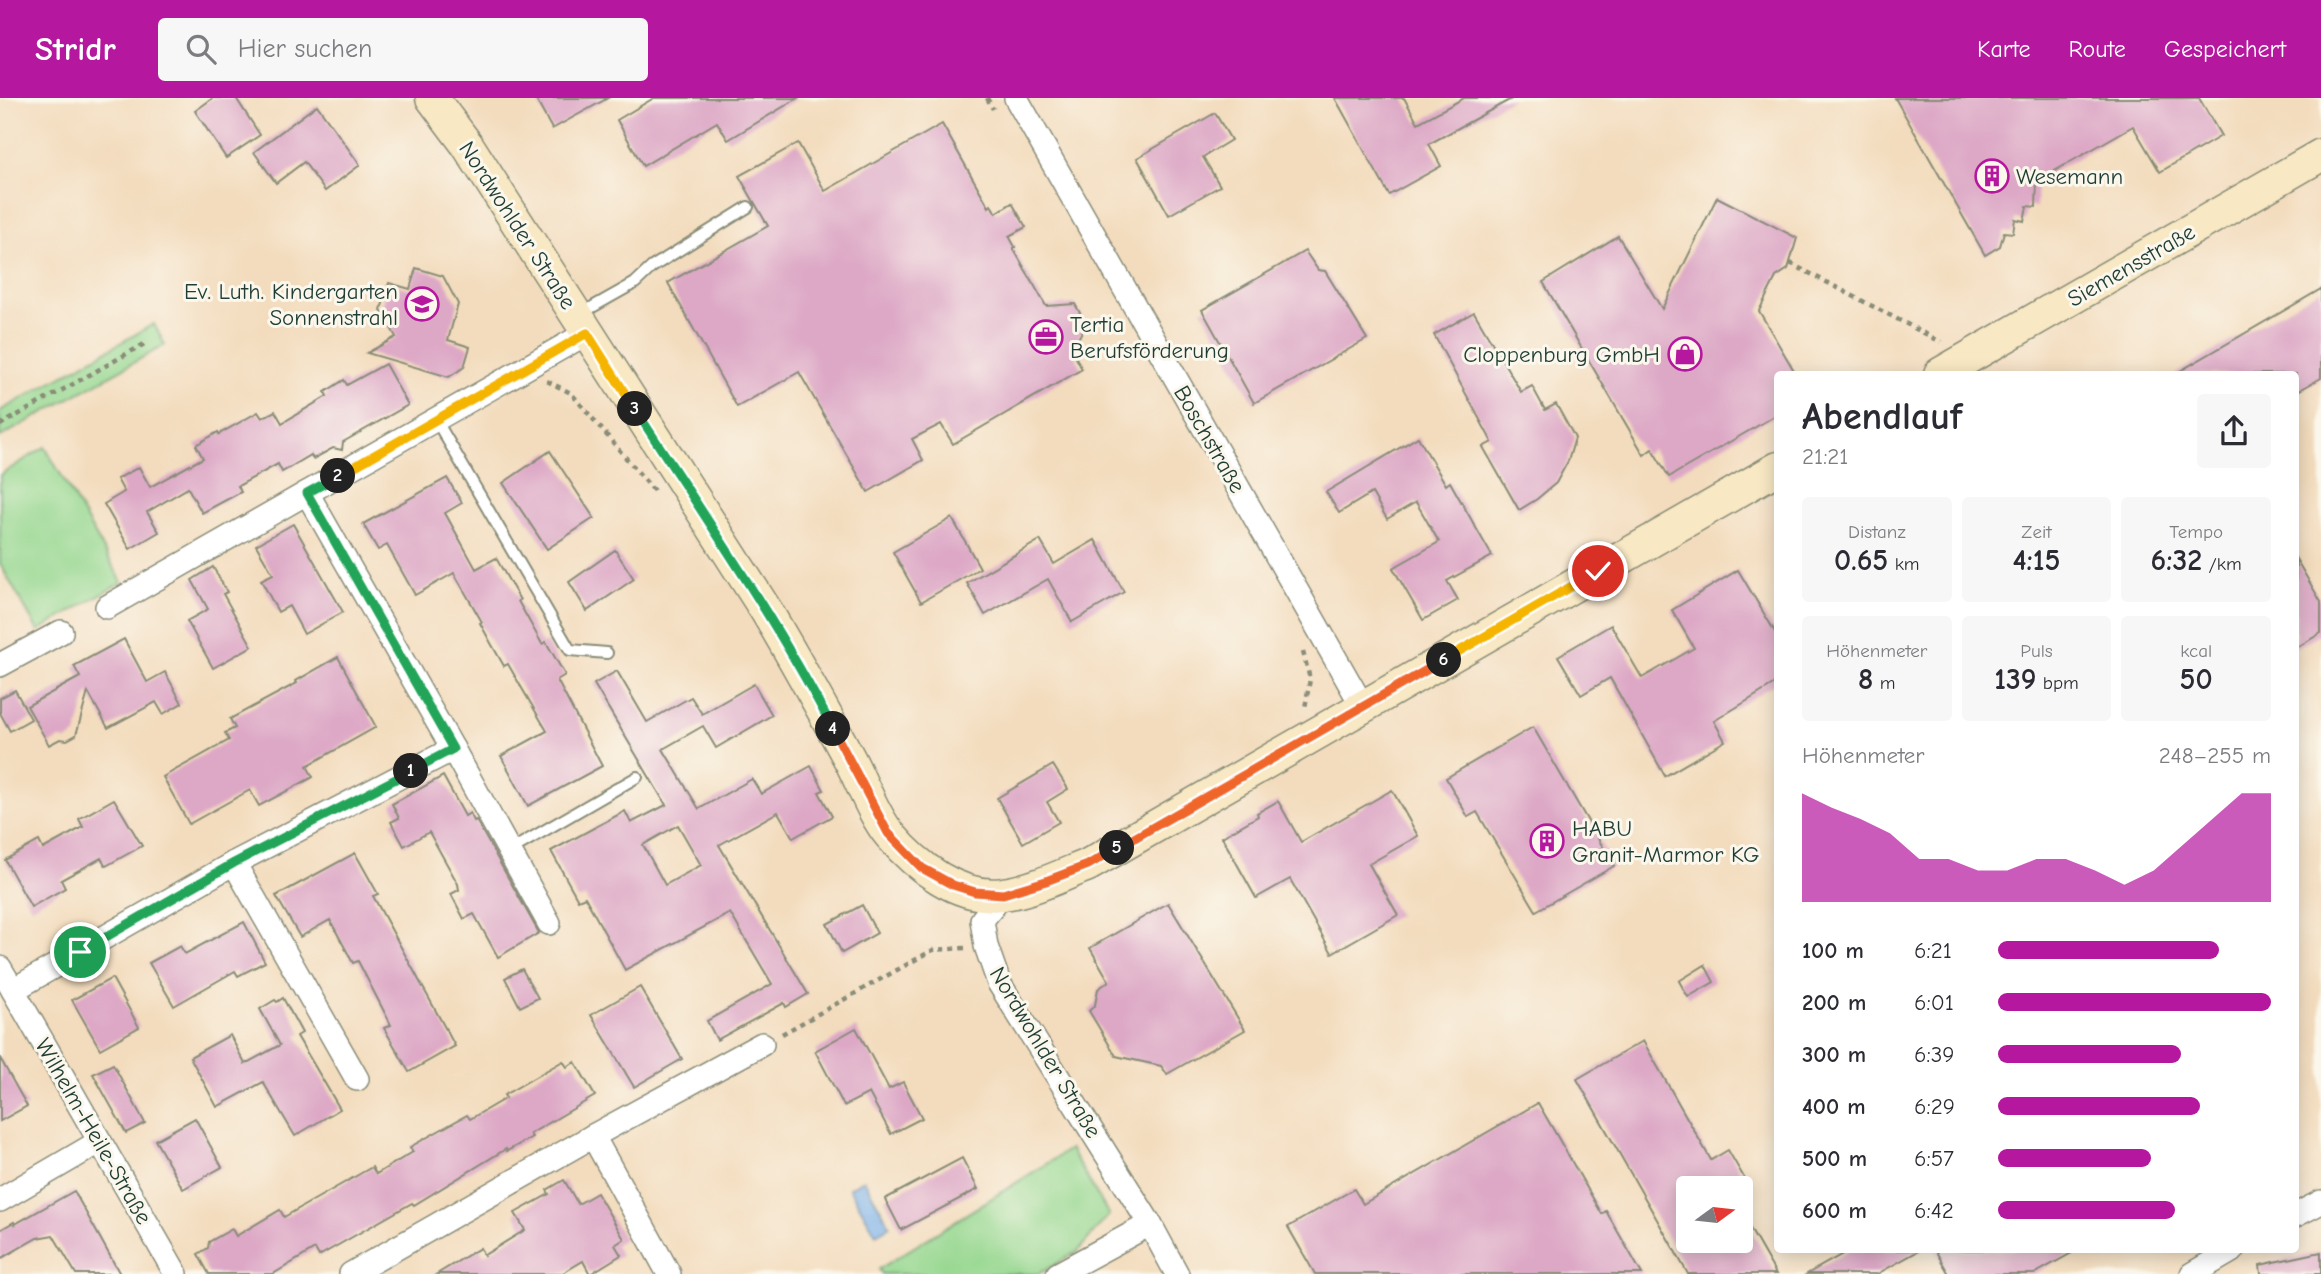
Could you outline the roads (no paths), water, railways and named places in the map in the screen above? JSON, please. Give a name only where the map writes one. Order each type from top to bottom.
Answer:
[{"type":"main road","name":"Nordwohlder Straße","points":[[432,98],[468,146],[798,664],[888,833],[922,868],[953,885],[975,892],[1003,894]]},
{"type":"main road","name":"Siemensstraße","points":[[1948,370],[2321,155]]},
{"type":"main road","points":[[1003,894],[1088,865],[1774,470]]},
{"type":"street","name":"Boschstraße","points":[[1016,98],[1363,706]]},
{"type":"street","points":[[107,607],[436,419],[581,325]]},
{"type":"street","points":[[307,493],[549,923]]},
{"type":"street","points":[[0,665],[61,632]]},
{"type":"street","points":[[13,990],[234,863],[453,749]]},
{"type":"street","points":[[234,863],[357,1079]]},
{"type":"street","name":"Nordwohlder Straße","points":[[1003,894],[982,920],[986,946],[999,983],[1150,1224],[1177,1274]]},
{"type":"street","name":"Wilhelm-Heile-Straße","points":[[0,968],[176,1274]]},
{"type":"street","points":[[351,1274],[593,1136],[762,1044]]},
{"type":"street","points":[[593,1136],[668,1274]]},
{"type":"street","points":[[0,1200],[99,1142]]},
{"type":"street","points":[[2299,1213],[2321,1202]]},
{"type":"street","points":[[1058,1274],[1150,1224]]},
{"type":"street","points":[[2192,1274],[2228,1253]]},
{"type":"lane","points":[[581,325],[652,267],[748,206]]},
{"type":"lane","points":[[436,419],[569,650],[607,653]]},
{"type":"lane","points":[[509,851],[637,777]]},
{"type":"water","points":[[864,1180],[890,1226],[876,1234],[849,1188]]},
{"type":"place","name":"Wesemann","points":[[1992,176]]},
{"type":"place","name":"Ev. Luth. Kindergarten Sonnenstrahl","points":[[422,304]]},
{"type":"place","name":"Tertia Berufsförderung","points":[[1046,337]]},
{"type":"place","name":"Cloppenburg GmbH","points":[[1685,354]]},
{"type":"place","name":"HABU Granit-Marmor KG","points":[[1547,841]]}]
